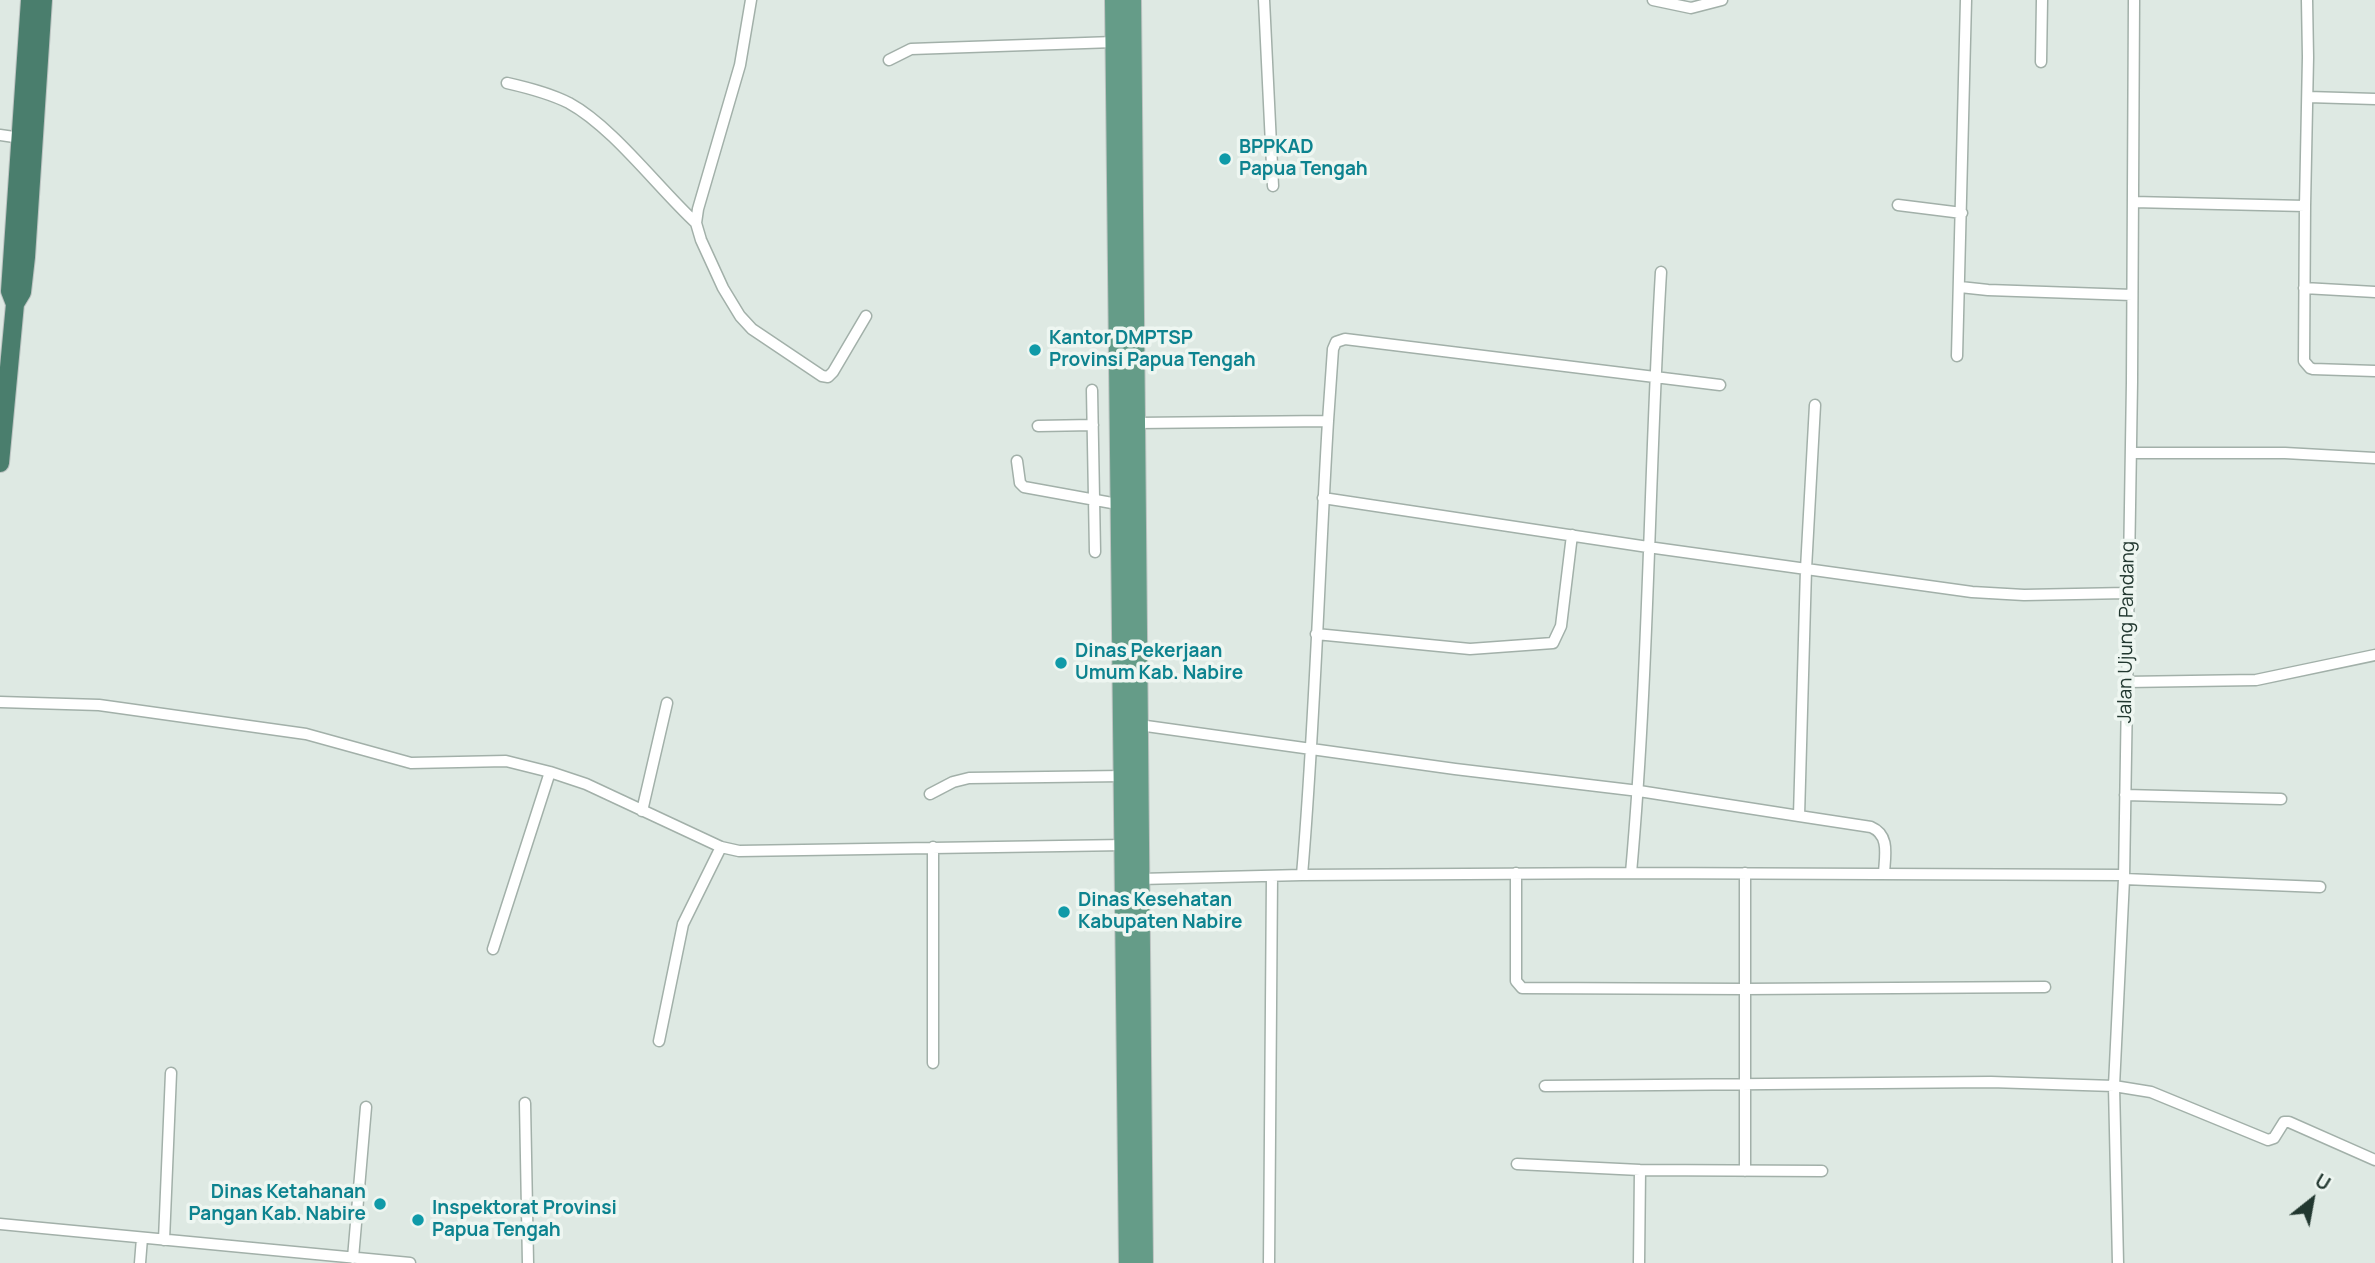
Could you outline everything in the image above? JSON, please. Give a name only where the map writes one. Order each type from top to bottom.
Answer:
[{"type":"highway","points":[[0,463],[15,304],[22,292],[26,257],[31,93],[30,0]]},
{"type":"highway","points":[[15,304],[10,291],[21,138],[31,93],[43,0]]},
{"type":"main road","points":[[1114,0],[1114,42],[1124,101],[1136,423],[1128,505],[1139,725],[1144,1263]]},
{"type":"main road","points":[[1128,1263],[1124,776],[1128,505],[1124,101],[1132,0]]},
{"type":"street","points":[[751,0],[740,65],[698,209],[696,223],[701,240],[723,288],[740,316],[752,329],[822,376],[828,377],[833,372],[866,316]]},
{"type":"street","points":[[1264,0],[1273,186]]},
{"type":"street","points":[[1653,0],[1691,8],[1722,0]]},
{"type":"street","points":[[1956,356],[1966,0]]},
{"type":"street","points":[[2041,62],[2042,0]]},
{"type":"street","name":"Jalan Ujung Pandang","points":[[2118,1263],[2114,1086],[2125,795],[2131,453],[2134,0]]},
{"type":"street","points":[[2307,0],[2308,97],[2303,342],[2306,365],[2314,369],[2375,372]]},
{"type":"street","points":[[889,60],[911,49],[1114,42]]},
{"type":"street","points":[[507,83],[552,95],[571,104],[593,120],[696,223]]},
{"type":"street","points":[[2308,97],[2375,99]]},
{"type":"street","points":[[0,135],[21,138]]},
{"type":"street","points":[[2133,202],[2305,206]]},
{"type":"street","points":[[1898,205],[1962,213]]},
{"type":"street","points":[[1632,873],[1639,791],[1654,376],[1661,272]]},
{"type":"street","points":[[1960,287],[2132,295]]},
{"type":"street","points":[[2304,288],[2375,292]]},
{"type":"street","points":[[1302,875],[1313,748],[1328,421],[1333,348],[1338,340],[1720,385]]},
{"type":"street","points":[[1092,390],[1095,552]]},
{"type":"street","points":[[1799,816],[1806,569],[1815,405]]},
{"type":"street","points":[[1136,423],[1328,421]]},
{"type":"street","points":[[1038,426],[1093,425]]},
{"type":"street","points":[[2131,453],[2284,453],[2375,458]]},
{"type":"street","points":[[1017,461],[1020,482],[1024,487],[1128,505]]},
{"type":"street","points":[[1323,498],[1985,594],[2127,593]]},
{"type":"street","points":[[1317,634],[1470,649],[1553,643],[1561,626],[1572,535]]},
{"type":"street","points":[[2126,681],[2256,680],[2375,655]]},
{"type":"street","points":[[0,702],[99,705],[313,735],[411,763],[499,760],[586,784],[721,847],[739,851],[1125,845]]},
{"type":"street","points":[[642,811],[667,702]]},
{"type":"street","points":[[1139,725],[1639,791],[1871,827],[1878,830],[1885,839],[1884,873]]},
{"type":"street","points":[[493,949],[550,772]]},
{"type":"street","points":[[930,794],[953,782],[970,778],[1124,776]]},
{"type":"street","points":[[2125,795],[2281,799]]},
{"type":"street","points":[[659,1041],[683,924],[721,847]]},
{"type":"street","points":[[933,847],[933,1063]]},
{"type":"street","points":[[1140,879],[1516,873],[1884,873],[2123,877],[2320,887]]},
{"type":"street","points":[[1516,873],[1516,981],[1519,986],[1745,989],[2045,986]]},
{"type":"street","points":[[1745,873],[1745,1171]]},
{"type":"street","points":[[1269,1263],[1272,876]]},
{"type":"street","points":[[164,1240],[171,1073]]},
{"type":"street","points":[[1545,1086],[1978,1082],[2114,1086],[2151,1092],[2267,1140],[2274,1138],[2284,1122],[2289,1122],[2375,1160]]},
{"type":"street","points":[[525,1103],[528,1263]]},
{"type":"street","points":[[349,1260],[366,1107]]},
{"type":"street","points":[[1517,1164],[1640,1170],[1822,1171]]},
{"type":"street","points":[[1639,1263],[1640,1170]]},
{"type":"street","points":[[0,1224],[349,1260],[410,1263]]},
{"type":"street","points":[[140,1263],[142,1238]]},
{"type":"place","name":"BPPKAD Papua Tengah","points":[[1225,159]]},
{"type":"place","name":"Kantor DMPTSP Provinsi Papua Tengah","points":[[1035,350]]},
{"type":"place","name":"Dinas Pekerjaan Umum Kab. Nabire","points":[[1061,663]]},
{"type":"place","name":"Dinas Kesehatan Kabupaten Nabire","points":[[1064,912]]},
{"type":"place","name":"Dinas Ketahanan Pangan Kab. Nabire","points":[[380,1204]]},
{"type":"place","name":"Inspektorat Provinsi Papua Tengah","points":[[418,1220]]}]
